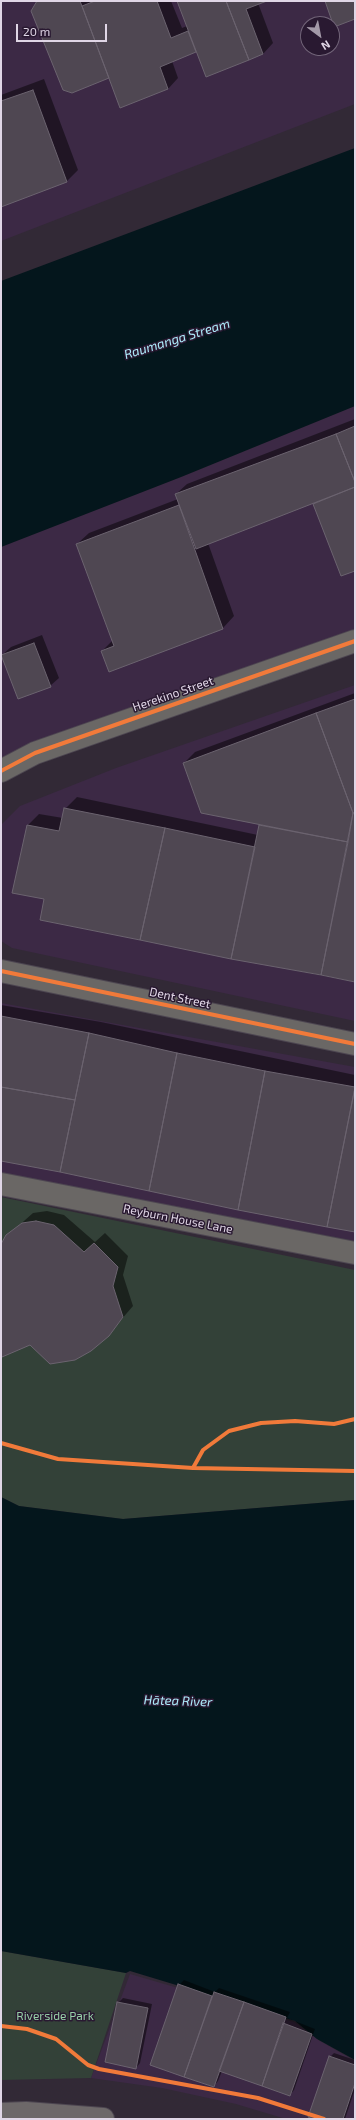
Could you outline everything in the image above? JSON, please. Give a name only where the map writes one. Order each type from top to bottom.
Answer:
[{"type":"main road","points":[[1,2114],[26,2113],[103,2119]]},
{"type":"street","name":"Herekino Street","points":[[1,771],[35,753],[355,641]]},
{"type":"street","name":"Dent Street","points":[[1,971],[355,1044]]},
{"type":"street","name":"Reyburn House Lane","points":[[1,1184],[355,1253]]},
{"type":"shaded area","points":[[1,1],[355,1],[355,104],[1,241]]},
{"type":"shaded area","points":[[355,406],[355,637],[1,763],[1,547],[181,477]]},
{"type":"shaded area","points":[[355,685],[355,1021],[12,948],[1,941],[1,825],[20,806],[116,768]]},
{"type":"shaded area","points":[[1,1003],[355,1067],[355,1241],[1,1173]]},
{"type":"shaded area","points":[[130,1974],[294,2022],[320,2041],[355,2061],[355,2119],[286,2119],[236,2104],[162,2088],[91,2078]]},
{"type":"green space","points":[[1,1197],[355,1270],[355,1500],[123,1519],[19,1506],[1,1497]]},
{"type":"green space","name":"Riverside Park","points":[[1,1951],[126,1973],[91,2078],[1,2080]]},
{"type":"water","name":"Raumanga Stream","points":[[355,148],[355,406],[181,477],[1,547],[1,281]]},
{"type":"water","name":"Hātea River","points":[[1,1497],[19,1506],[123,1519],[355,1500],[355,2060],[317,2039],[295,2021],[130,1971],[126,1973],[1,1951]]},
{"type":"building","points":[[37,1],[80,1],[109,78],[72,93],[63,90],[31,11]]},
{"type":"building","points":[[95,1],[157,1],[171,38],[188,31],[196,52],[160,67],[168,89],[120,108],[82,6]]},
{"type":"building","points":[[177,1],[226,1],[249,60],[206,77]]},
{"type":"building","points":[[226,1],[267,1],[246,9],[263,54],[249,60]]},
{"type":"building","points":[[325,1],[355,1],[355,19],[340,25],[340,16],[330,16]]},
{"type":"building","points":[[33,90],[67,182],[1,207],[1,101]]},
{"type":"building","points":[[355,426],[355,482],[336,434]]},
{"type":"building","points":[[336,434],[355,482],[355,487],[196,549],[175,494]]},
{"type":"building","points":[[355,487],[355,571],[341,576],[313,504]]},
{"type":"building","points":[[179,505],[223,629],[109,672],[101,651],[114,646],[76,544]]},
{"type":"building","points":[[34,643],[51,687],[18,699],[1,655]]},
{"type":"building","points":[[355,699],[355,813],[353,813],[316,713]]},
{"type":"building","points":[[316,713],[353,813],[348,842],[201,813],[183,763]]},
{"type":"building","points":[[64,808],[165,828],[140,940],[40,920],[44,899],[12,893],[27,825],[59,831]]},
{"type":"building","points":[[353,813],[355,813],[355,982],[321,975]]},
{"type":"building","points":[[259,825],[348,842],[321,975],[231,959]]},
{"type":"building","points":[[165,828],[255,847],[231,959],[140,940]]},
{"type":"building","points":[[1,1016],[89,1033],[75,1100],[1,1087]]},
{"type":"building","points":[[89,1033],[177,1053],[149,1191],[60,1172]]},
{"type":"building","points":[[177,1053],[265,1071],[238,1210],[149,1191]]},
{"type":"building","points":[[265,1071],[355,1087],[327,1227],[238,1210]]},
{"type":"building","points":[[1,1087],[75,1100],[60,1172],[1,1161]]},
{"type":"building","points":[[355,1088],[355,1232],[327,1227]]},
{"type":"building","points":[[36,1221],[54,1225],[84,1252],[94,1243],[118,1267],[113,1286],[123,1317],[109,1336],[91,1351],[75,1360],[50,1364],[30,1345],[2,1357],[1,1354],[1,1244],[6,1235],[22,1223]]},
{"type":"building","points":[[178,1984],[212,1996],[184,2077],[150,2065]]},
{"type":"building","points":[[214,1992],[244,2002],[214,2087],[184,2077]]},
{"type":"building","points":[[117,2002],[148,2008],[136,2069],[105,2062]]},
{"type":"building","points":[[244,2002],[286,2017],[262,2086],[219,2071]]},
{"type":"building","points":[[283,2023],[312,2034],[290,2096],[262,2086]]},
{"type":"building","points":[[329,2056],[355,2065],[355,2083],[343,2119],[313,2119],[308,2117]]},
{"type":"cycle path","points":[[1,771],[35,753],[355,641]]},
{"type":"cycle path","points":[[1,971],[355,1044]]},
{"type":"cycle path","points":[[1,1443],[58,1459],[193,1468],[203,1450],[229,1431],[261,1423],[295,1421],[334,1424],[355,1419]]},
{"type":"cycle path","points":[[193,1468],[355,1471]]},
{"type":"cycle path","points":[[1,2026],[27,2029],[56,2039],[88,2065],[99,2069],[258,2098],[324,2119]]}]
